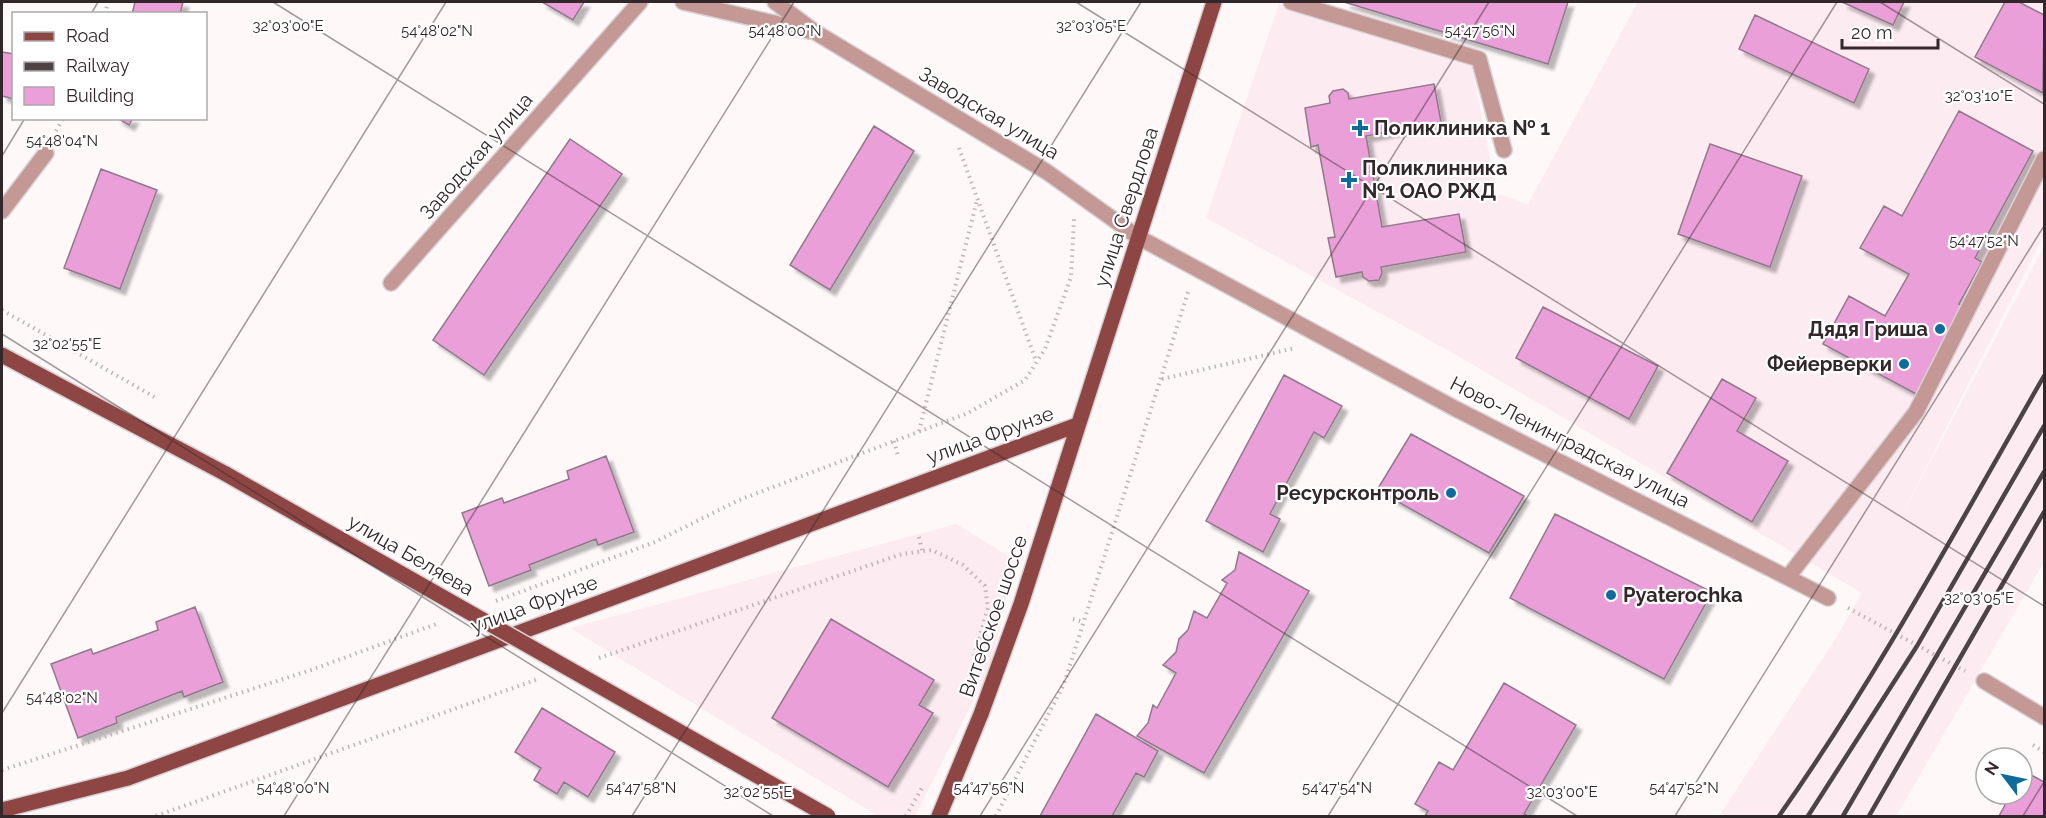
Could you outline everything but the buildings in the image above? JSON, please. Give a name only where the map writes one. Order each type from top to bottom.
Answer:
[{"type":"main road","name":"улица Свердлова","points":[[1077,425],[1214,2]]},
{"type":"main road","name":"улица Беляева","points":[[2,355],[226,474],[828,816]]},
{"type":"main road","name":"улица Фрунзе","points":[[9,811],[128,778],[1077,425]]},
{"type":"main road","name":"Витебское шоссе","points":[[939,816],[981,714],[1021,604],[1077,425]]},
{"type":"street","name":"Заводская улица","points":[[391,283],[640,2]]},
{"type":"street","name":"Заводская улица","points":[[684,2],[815,32]]},
{"type":"street","name":"Заводская улица","points":[[775,2],[815,32],[1075,192],[1138,237]]},
{"type":"street","points":[[1291,2],[1479,59],[1504,150]]},
{"type":"street","points":[[2,211],[46,153]]},
{"type":"street","points":[[1788,577],[1916,412],[2044,159]]},
{"type":"street","name":"Ново-Ленинградская улица","points":[[1138,237],[1467,414],[1828,598]]},
{"type":"street","points":[[1984,681],[2044,717]]},
{"type":"path","points":[[946,111],[1037,362]]},
{"type":"path","points":[[489,604],[655,542],[739,500],[968,413],[1025,380],[1045,349],[1071,277],[1075,192]]},
{"type":"path","points":[[918,432],[977,198]]},
{"type":"path","points":[[996,816],[1064,684],[1196,268]]},
{"type":"path","points":[[2,310],[158,399]]},
{"type":"path","points":[[1161,379],[1330,340]]},
{"type":"path","points":[[894,441],[898,456]]},
{"type":"path","points":[[919,537],[922,551]]},
{"type":"path","points":[[588,662],[902,554],[932,550],[963,565],[985,586],[988,608],[972,663]]},
{"type":"path","points":[[986,596],[998,599]]},
{"type":"path","points":[[1828,598],[1984,681]]},
{"type":"path","points":[[1073,619],[1084,622]]},
{"type":"path","points":[[2,770],[310,670],[444,621]]},
{"type":"path","points":[[156,816],[543,677]]},
{"type":"path","points":[[2033,745],[2044,752]]},
{"type":"path","points":[[906,816],[924,785]]},
{"type":"shaded area","points":[[1638,2],[2044,2],[2044,235],[1893,532],[2044,246],[2044,562],[1896,816],[1719,816],[1833,643],[1862,593],[1451,352],[1206,218],[1279,4],[1471,62],[1497,194],[1528,204]]},
{"type":"shaded area","points":[[956,524],[1015,560],[991,666],[915,816],[878,816],[570,628]]},
{"type":"railway","points":[[1779,816],[1884,655],[2044,376]]},
{"type":"railway","points":[[1808,816],[1917,646],[2044,426]]},
{"type":"railway","points":[[1843,816],[2044,472]]},
{"type":"railway","points":[[1869,816],[2044,512]]},
{"type":"place","name":"Поликлиника № 1","points":[[1360,128]]},
{"type":"place","name":"Поликлинника №1 ОАО РЖД","points":[[1349,180]]},
{"type":"place","name":"Дядя Гриша","points":[[1940,329]]},
{"type":"place","name":"Фейерверки","points":[[1904,364]]},
{"type":"place","name":"Ресурсконтроль","points":[[1451,493]]},
{"type":"place","name":"Pyaterochka","points":[[1611,595]]}]
